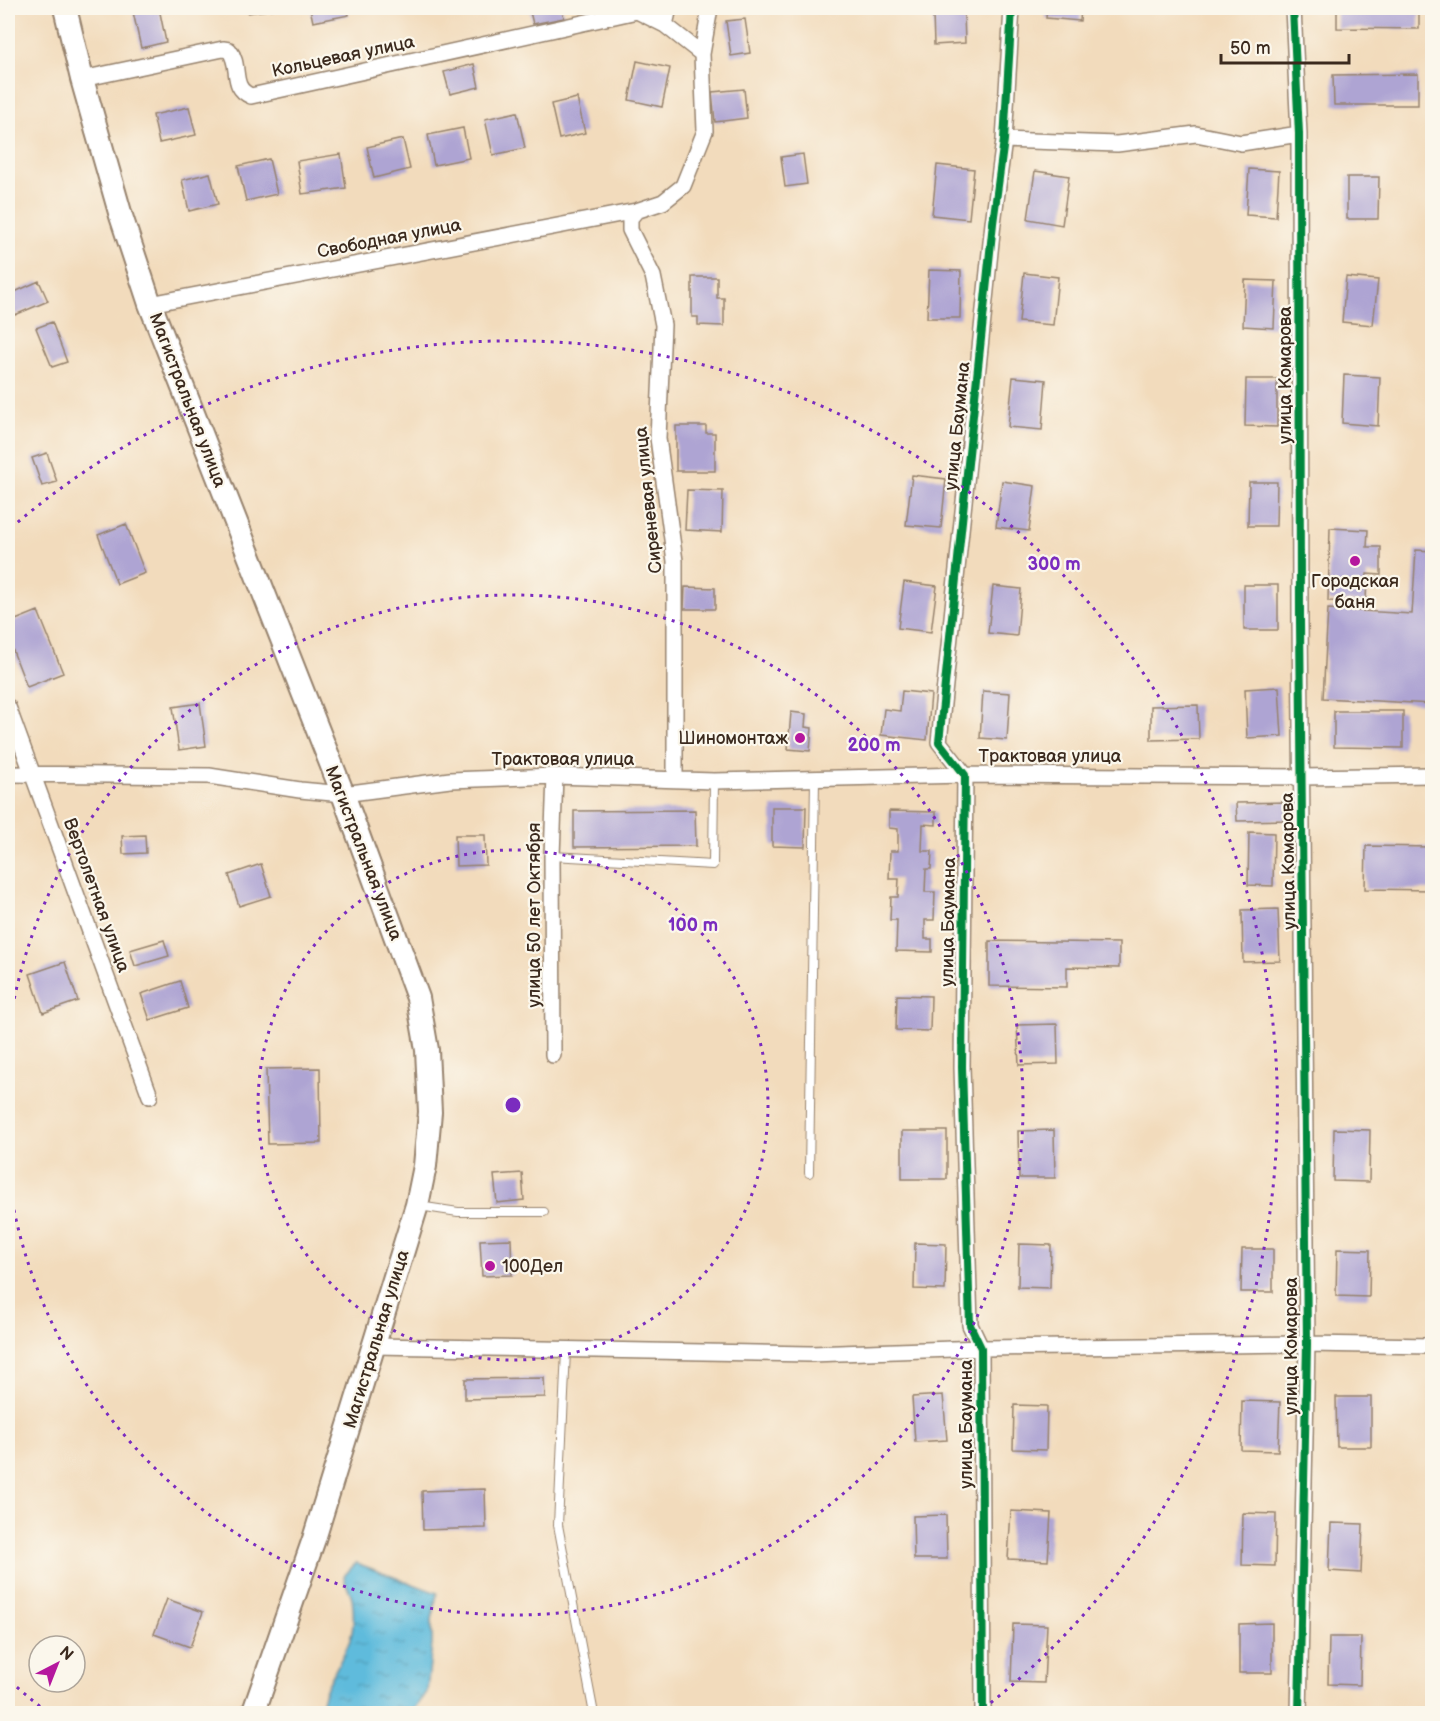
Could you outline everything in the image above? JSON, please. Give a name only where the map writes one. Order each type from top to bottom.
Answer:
[{"type":"main road","name":"Магистральная улица","points":[[65,8],[82,79],[121,216],[150,304],[344,794],[418,998],[427,1050],[430,1112],[425,1166],[417,1206],[314,1539],[253,1713]]},
{"type":"street","points":[[665,25],[669,8]]},
{"type":"street","points":[[636,211],[663,202],[683,186],[705,131],[702,54],[710,8]]},
{"type":"street","name":"улица Баумана","points":[[983,1713],[981,1348],[970,1324],[962,1078],[965,775],[939,742],[993,223],[1004,140],[1012,8]]},
{"type":"street","name":"улица Комарова","points":[[1293,8],[1299,134],[1307,1344],[1299,1713]]},
{"type":"street","name":"Кольцевая улица","points":[[82,79],[223,49],[229,50],[234,55],[239,87],[243,93],[251,96],[634,9]]},
{"type":"street","points":[[634,9],[665,25],[702,54]]},
{"type":"street","points":[[1004,140],[1117,144],[1196,134],[1241,143],[1299,134]]},
{"type":"street","name":"Свободная улица","points":[[150,304],[636,211]]},
{"type":"street","name":"Сиреневая улица","points":[[636,211],[630,218],[630,230],[653,276],[663,325],[658,438],[675,561],[675,778]]},
{"type":"street","name":"Вертолетная улица","points":[[8,707],[150,1096]]},
{"type":"street","name":"Трактовая улица","points":[[8,774],[209,776],[300,790],[344,794],[450,780],[555,776],[714,781],[965,775],[1302,777],[1432,775]]},
{"type":"street","name":"улица 50 лет Октября","points":[[553,1055],[552,856],[555,776]]},
{"type":"street","points":[[374,1346],[811,1354],[981,1348],[1307,1344],[1432,1346]]},
{"type":"lane","points":[[809,1173],[815,778]]},
{"type":"lane","points":[[552,856],[713,865],[714,781]]},
{"type":"lane","points":[[417,1206],[458,1212],[544,1212]]},
{"type":"lane","points":[[566,1351],[558,1525],[594,1713]]},
{"type":"water","points":[[356,1563],[437,1593],[432,1620],[427,1691],[411,1713],[326,1713],[323,1708],[322,1700],[325,1692],[351,1635],[353,1603],[344,1576]]},
{"type":"building","points":[[159,8],[166,42],[141,48],[133,12]]},
{"type":"building","points":[[247,8],[274,8],[274,9],[248,13]]},
{"type":"building","points":[[310,8],[348,8],[349,15],[313,22]]},
{"type":"building","points":[[529,8],[562,8],[564,18],[533,24]]},
{"type":"building","points":[[1047,8],[1081,8],[1080,21],[1046,18]]},
{"type":"building","points":[[1337,8],[1419,8],[1419,29],[1337,28]]},
{"type":"building","points":[[964,13],[965,43],[934,45],[933,14]]},
{"type":"building","points":[[745,19],[750,53],[731,56],[726,21]]},
{"type":"building","points":[[637,61],[670,68],[662,107],[629,100]]},
{"type":"building","points":[[474,64],[479,87],[450,94],[444,72]]},
{"type":"building","points":[[1418,74],[1418,105],[1334,105],[1333,75]]},
{"type":"building","points":[[744,89],[747,118],[715,122],[712,92]]},
{"type":"building","points":[[577,98],[585,133],[559,139],[551,104]]},
{"type":"building","points":[[189,107],[196,135],[159,143],[153,115]]},
{"type":"building","points":[[517,112],[525,148],[493,155],[485,119]]},
{"type":"building","points":[[463,128],[469,158],[434,165],[428,135]]},
{"type":"building","points":[[403,139],[410,169],[374,178],[367,147]]},
{"type":"building","points":[[341,154],[346,188],[302,194],[297,161]]},
{"type":"building","points":[[803,154],[807,184],[785,187],[781,157]]},
{"type":"building","points":[[269,159],[277,194],[246,201],[238,166]]},
{"type":"building","points":[[937,165],[974,169],[969,219],[932,215]]},
{"type":"building","points":[[1249,169],[1279,171],[1276,217],[1246,215]]},
{"type":"building","points":[[1035,171],[1069,176],[1062,225],[1028,219]]},
{"type":"building","points":[[210,173],[218,204],[189,211],[182,180]]},
{"type":"building","points":[[1347,177],[1379,177],[1378,219],[1347,219]]},
{"type":"building","points":[[929,270],[961,271],[960,318],[927,318]]},
{"type":"building","points":[[1024,273],[1058,277],[1053,325],[1019,322]]},
{"type":"building","points":[[692,277],[717,277],[717,298],[724,298],[724,326],[698,325],[698,317],[692,317]]},
{"type":"building","points":[[1346,277],[1378,280],[1373,325],[1342,322]]},
{"type":"building","points":[[1245,280],[1276,281],[1274,328],[1243,326]]},
{"type":"building","points":[[39,281],[48,301],[15,315],[8,295]]},
{"type":"building","points":[[52,322],[67,362],[52,367],[36,328]]},
{"type":"building","points":[[1344,375],[1380,377],[1378,426],[1342,423]]},
{"type":"building","points":[[1013,377],[1046,380],[1042,430],[1008,427]]},
{"type":"building","points":[[1246,379],[1277,379],[1277,427],[1245,426]]},
{"type":"building","points":[[676,426],[706,426],[706,433],[715,433],[715,471],[676,471]]},
{"type":"building","points":[[47,453],[57,482],[42,486],[32,458]]},
{"type":"building","points":[[912,475],[946,479],[941,528],[906,525]]},
{"type":"building","points":[[1002,481],[1035,486],[1029,531],[996,527]]},
{"type":"building","points":[[1249,482],[1277,482],[1276,526],[1248,526]]},
{"type":"building","points":[[687,490],[723,491],[722,532],[685,530]]},
{"type":"building","points":[[126,524],[145,573],[117,584],[98,535]]},
{"type":"building","name":"Городская баня","points":[[1330,528],[1368,530],[1367,547],[1381,547],[1381,575],[1367,574],[1366,602],[1328,601]]},
{"type":"building","points":[[1416,550],[1432,551],[1432,704],[1323,698],[1328,609],[1412,614]]},
{"type":"building","points":[[904,582],[937,586],[931,632],[898,628]]},
{"type":"building","points":[[1244,585],[1278,585],[1278,630],[1244,630]]},
{"type":"building","points":[[993,586],[1021,589],[1017,636],[988,633]]},
{"type":"building","points":[[685,587],[715,588],[715,609],[684,609]]},
{"type":"building","points":[[38,611],[63,673],[27,687],[8,638],[8,623]]},
{"type":"building","points":[[1279,687],[1282,736],[1247,738],[1245,689]]},
{"type":"building","points":[[902,691],[931,694],[927,740],[881,735],[884,709],[900,711]]},
{"type":"building","points":[[983,691],[1010,693],[1007,740],[980,738]]},
{"type":"building","points":[[200,703],[206,746],[179,750],[173,707]]},
{"type":"building","points":[[1198,705],[1199,739],[1151,740],[1151,706]]},
{"type":"building","points":[[1334,711],[1403,711],[1403,748],[1334,747]]},
{"type":"building","name":"Шиномонтаж","points":[[791,712],[806,714],[805,727],[812,728],[810,751],[788,749]]},
{"type":"building","points":[[1290,802],[1290,820],[1237,821],[1236,803]]},
{"type":"building","points":[[772,807],[806,807],[805,847],[772,846]]},
{"type":"building","points":[[695,810],[696,846],[574,847],[574,811]]},
{"type":"building","points":[[889,811],[936,812],[936,825],[923,824],[922,851],[932,851],[931,869],[926,869],[925,892],[935,892],[934,920],[925,920],[925,939],[932,939],[932,952],[896,951],[897,920],[890,920],[891,897],[898,897],[899,879],[889,879],[890,851],[898,851],[898,829],[889,828]]},
{"type":"building","points":[[1249,832],[1274,833],[1273,886],[1248,885]]},
{"type":"building","points":[[145,835],[146,853],[123,854],[122,836]]},
{"type":"building","points":[[455,835],[485,835],[486,865],[456,866]]},
{"type":"building","points":[[1366,846],[1432,847],[1432,890],[1365,889]]},
{"type":"building","points":[[261,864],[271,896],[239,906],[229,875]]},
{"type":"building","points":[[1278,909],[1280,961],[1243,962],[1242,910]]},
{"type":"building","points":[[164,940],[169,956],[135,966],[130,950]]},
{"type":"building","points":[[989,941],[1119,943],[1119,968],[1067,967],[1067,987],[989,986]]},
{"type":"building","points":[[65,962],[78,1001],[43,1013],[30,974]]},
{"type":"building","points":[[180,981],[188,1008],[150,1020],[141,994]]},
{"type":"building","points":[[897,995],[931,996],[930,1031],[896,1030]]},
{"type":"building","points":[[1057,1024],[1058,1064],[1019,1065],[1017,1025]]},
{"type":"building","points":[[320,1068],[321,1143],[268,1144],[266,1069]]},
{"type":"building","points":[[1334,1129],[1370,1130],[1369,1182],[1333,1181]]},
{"type":"building","points":[[1054,1130],[1055,1178],[1019,1178],[1018,1131]]},
{"type":"building","points":[[902,1131],[947,1131],[947,1179],[902,1179]]},
{"type":"building","points":[[522,1173],[524,1200],[497,1203],[494,1175]]},
{"type":"building","points":[[511,1239],[512,1275],[482,1276],[480,1240]]},
{"type":"building","points":[[915,1243],[946,1244],[945,1290],[914,1289]]},
{"type":"building","points":[[1019,1244],[1051,1245],[1050,1288],[1018,1287]]},
{"type":"building","points":[[1242,1249],[1273,1249],[1273,1292],[1241,1292]]},
{"type":"building","points":[[1337,1249],[1370,1250],[1369,1297],[1336,1296]]},
{"type":"building","points":[[544,1378],[545,1397],[465,1399],[465,1379]]},
{"type":"building","points":[[943,1395],[947,1440],[915,1442],[912,1397]]},
{"type":"building","points":[[1336,1397],[1371,1397],[1371,1447],[1337,1447]]},
{"type":"building","points":[[1242,1401],[1280,1402],[1278,1451],[1241,1450]]},
{"type":"building","points":[[1014,1405],[1047,1406],[1046,1450],[1013,1449]]},
{"type":"building","points":[[485,1489],[486,1528],[423,1530],[422,1491]]},
{"type":"building","points":[[1011,1511],[1051,1513],[1048,1561],[1008,1559]]},
{"type":"building","points":[[1243,1513],[1276,1514],[1275,1566],[1242,1565]]},
{"type":"building","points":[[946,1515],[947,1559],[914,1559],[913,1516]]},
{"type":"building","points":[[1331,1523],[1363,1524],[1361,1573],[1329,1571]]},
{"type":"building","points":[[167,1599],[203,1612],[190,1647],[154,1634]]},
{"type":"building","points":[[1272,1623],[1272,1673],[1239,1673],[1239,1624]]},
{"type":"building","points":[[1013,1624],[1047,1625],[1044,1683],[1011,1682]]},
{"type":"building","points":[[1329,1637],[1361,1637],[1360,1685],[1328,1684]]},
{"type":"cycle path","points":[[983,1714],[981,1348],[970,1325],[962,1067],[965,775],[939,742],[993,223],[1004,140],[1012,8]]},
{"type":"cycle path","points":[[1293,8],[1299,134],[1300,621],[1307,1344],[1299,1714]]},
{"type":"place","name":"Городская баня","points":[[1355,561]]},
{"type":"place","name":"Шиномонтаж","points":[[800,738]]},
{"type":"place","name":"100Дел","points":[[490,1266]]}]
